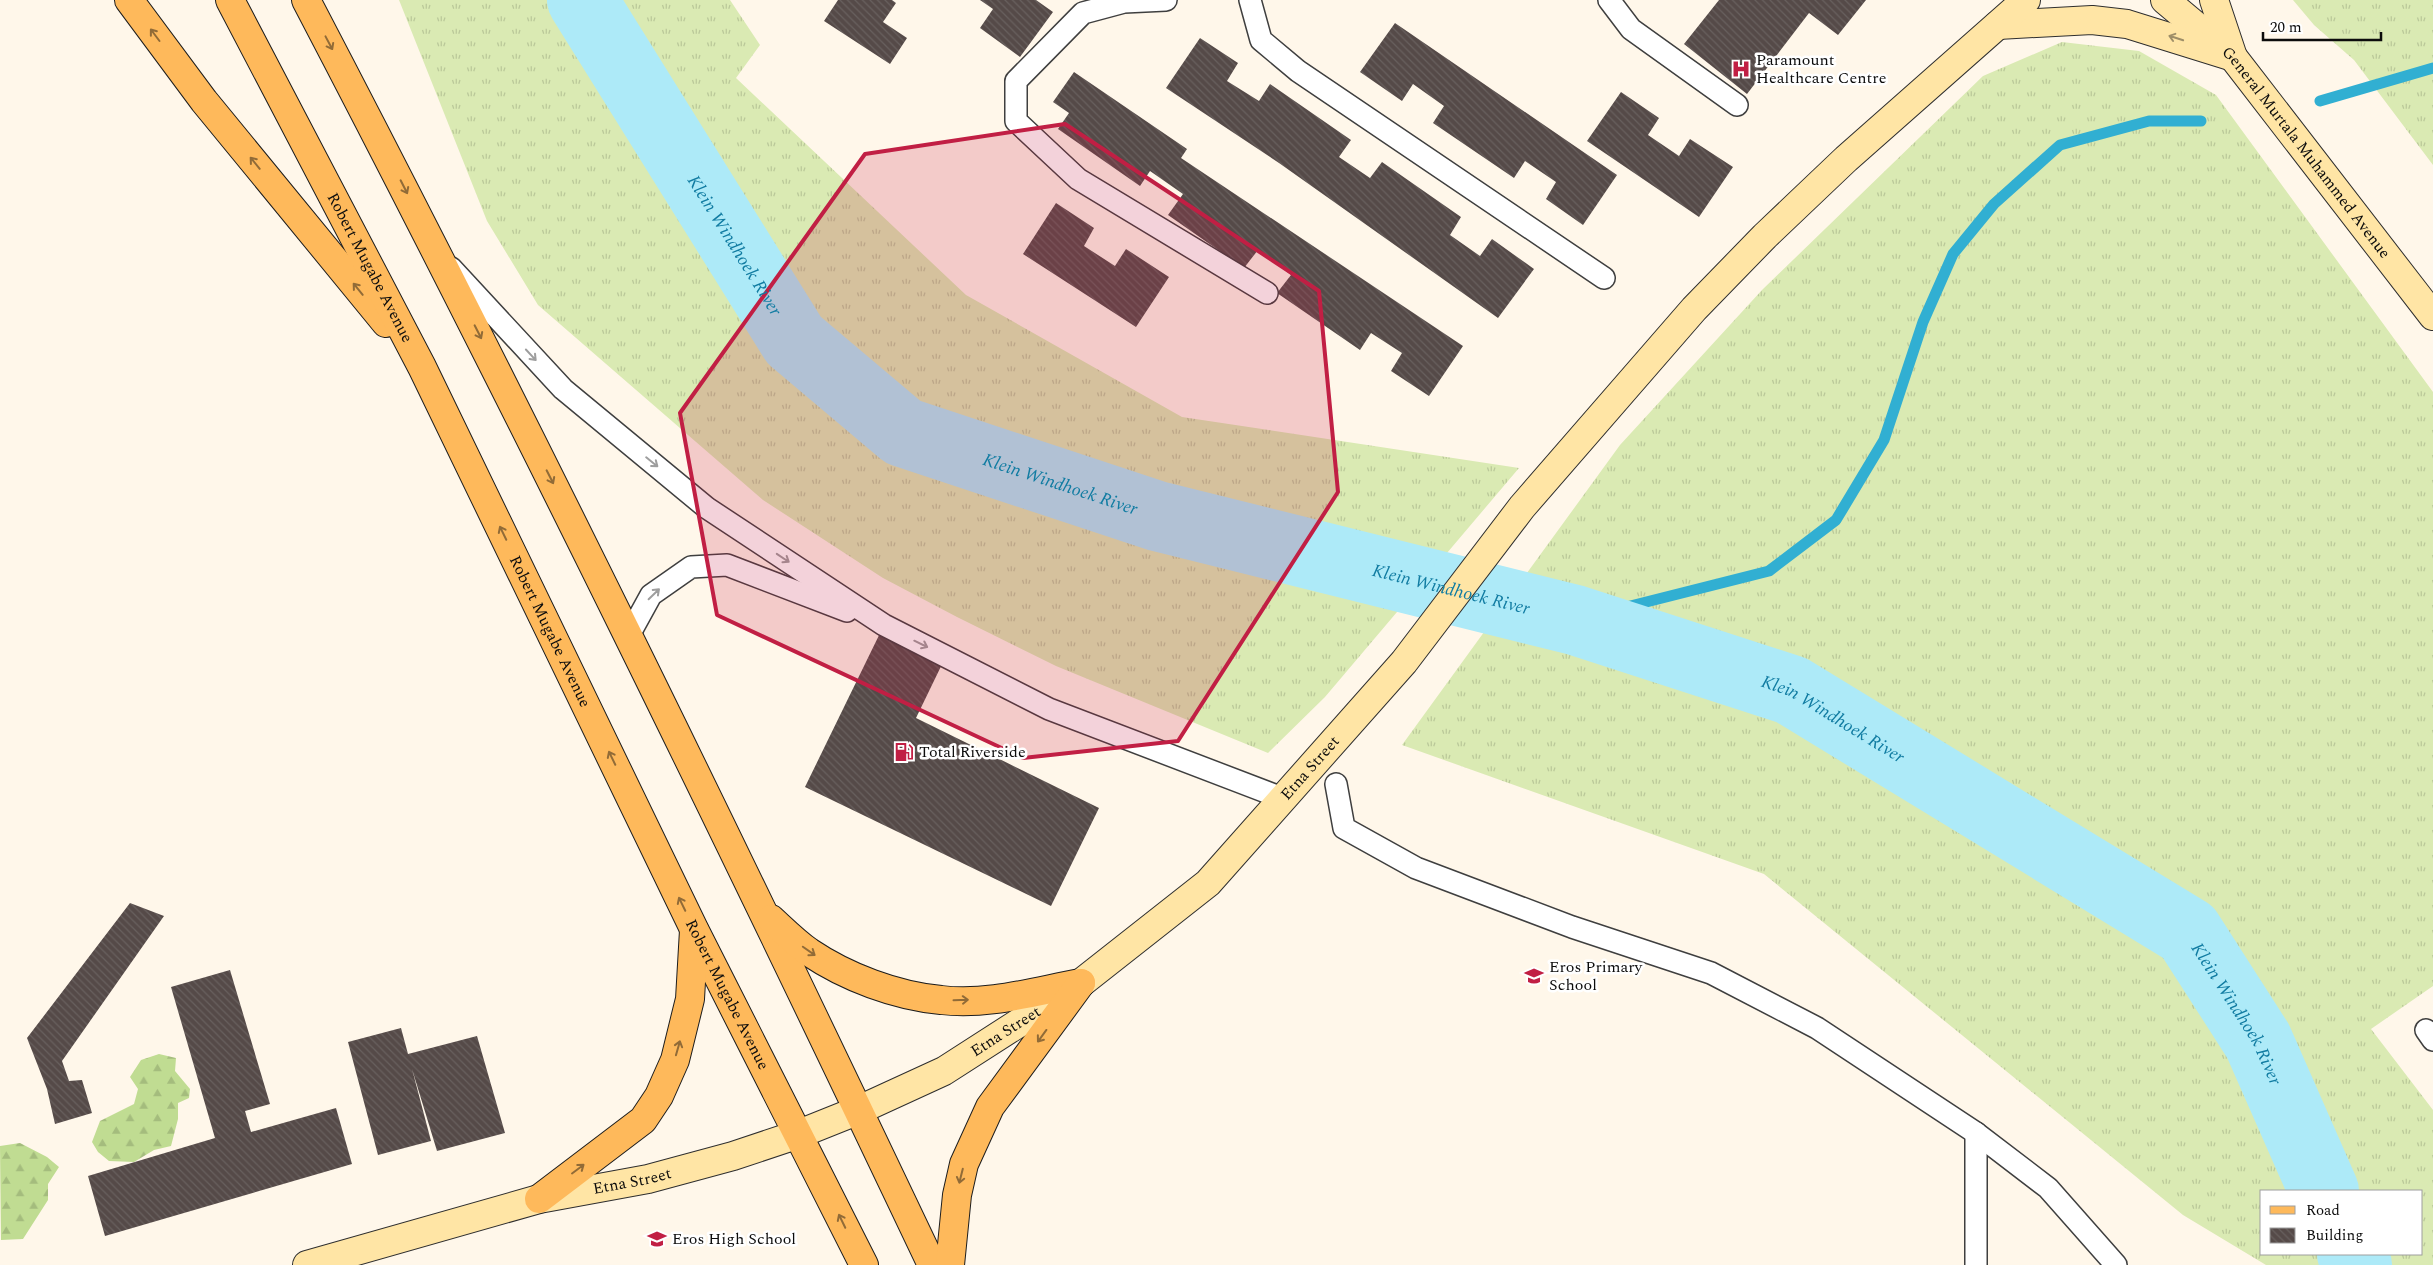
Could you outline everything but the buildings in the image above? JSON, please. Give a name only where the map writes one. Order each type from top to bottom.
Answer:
[{"type":"main road","points":[[129,0],[204,101],[422,367]]},
{"type":"main road","name":"Robert Mugabe Avenue","points":[[230,0],[422,367],[694,929],[864,1265]]},
{"type":"main road","points":[[306,0],[438,255],[629,635],[932,1265]]},
{"type":"main road","points":[[752,890],[771,919],[809,951],[851,974],[894,991],[942,1001],[989,999],[1081,983]]},
{"type":"main road","points":[[539,1199],[643,1120],[659,1096],[675,1060],[690,999],[694,929]]},
{"type":"main road","points":[[950,1265],[957,1195],[962,1172],[990,1107],[1081,983]]},
{"type":"street","name":"Etna Street","points":[[308,1265],[539,1199],[648,1180],[733,1156],[799,1134],[944,1071],[1081,983],[1208,883],[1404,662],[1522,507],[1694,309],[1765,236],[1846,159],[2026,0]]},
{"type":"street","name":"General Murtala Muhammed Avenue","points":[[2166,0],[2232,57],[2433,316]]},
{"type":"street","points":[[2214,0],[2232,57]]},
{"type":"street","points":[[1998,25],[2092,20],[2127,24],[2232,57]]},
{"type":"lane","points":[[1166,0],[1124,1],[1083,13],[1016,81],[1016,121],[1078,179],[1267,293]]},
{"type":"lane","points":[[1250,0],[1261,40],[1298,71],[1604,278]]},
{"type":"lane","points":[[1609,0],[1631,29],[1737,105]]},
{"type":"lane","points":[[438,255],[563,389],[708,508],[884,626]]},
{"type":"lane","points":[[629,635],[651,595],[691,566],[727,565],[884,626],[1049,709],[1282,798]]},
{"type":"lane","points":[[1336,784],[1344,828],[1416,868],[1572,927],[1711,973],[1817,1028],[1976,1134],[2048,1188],[2116,1265]]},
{"type":"lane","points":[[1976,1134],[1976,1265]]},
{"type":"highlighted area","points":[[1065,124],[1319,291],[1338,492],[1178,741],[1023,758],[717,615],[680,413],[865,154]]},
{"type":"green space","points":[[399,0],[730,0],[760,45],[736,78],[966,295],[1182,417],[1519,468],[1325,697],[1268,753],[1056,666],[883,578],[763,500],[538,305],[487,221]]},
{"type":"green space","points":[[2293,0],[2433,0],[2433,165],[2354,60],[2314,25]]},
{"type":"green space","points":[[2062,42],[2139,51],[2216,95],[2433,392],[2433,986],[2371,1029],[2433,1110],[2433,1265],[2266,1265],[2183,1215],[1764,874],[1402,745],[1620,445],[1762,290],[1983,76]]},
{"type":"green space","points":[[159,1054],[176,1058],[175,1071],[190,1089],[189,1098],[178,1103],[178,1119],[171,1146],[154,1150],[134,1162],[109,1161],[98,1152],[92,1142],[100,1121],[134,1104],[138,1089],[130,1077],[141,1060]]},
{"type":"green space","points":[[20,1143],[47,1157],[59,1167],[48,1184],[48,1200],[23,1239],[1,1240],[0,1146]]},
{"type":"waterway","name":"Klein Windhoek River","points":[[582,0],[794,340],[903,432],[1157,516],[1575,620],[1791,690],[2188,932],[2258,1041],[2324,1190]]},
{"type":"waterway","points":[[2320,101],[2433,68]]},
{"type":"waterway","points":[[1575,620],[1769,571],[1836,520],[1884,440],[1923,322],[1953,254],[1994,204],[2060,145],[2149,121],[2201,121]]},
{"type":"waterway","name":"Klein Windhoek River","points":[[2352,1255],[2357,1265]]},
{"type":"place","name":"Paramount Healthcare Centre","points":[[1741,69]]},
{"type":"place","name":"Total Riverside","points":[[904,752]]},
{"type":"place","name":"Eros Primary School","points":[[1534,976]]},
{"type":"place","name":"Eros High School","points":[[657,1239]]}]
